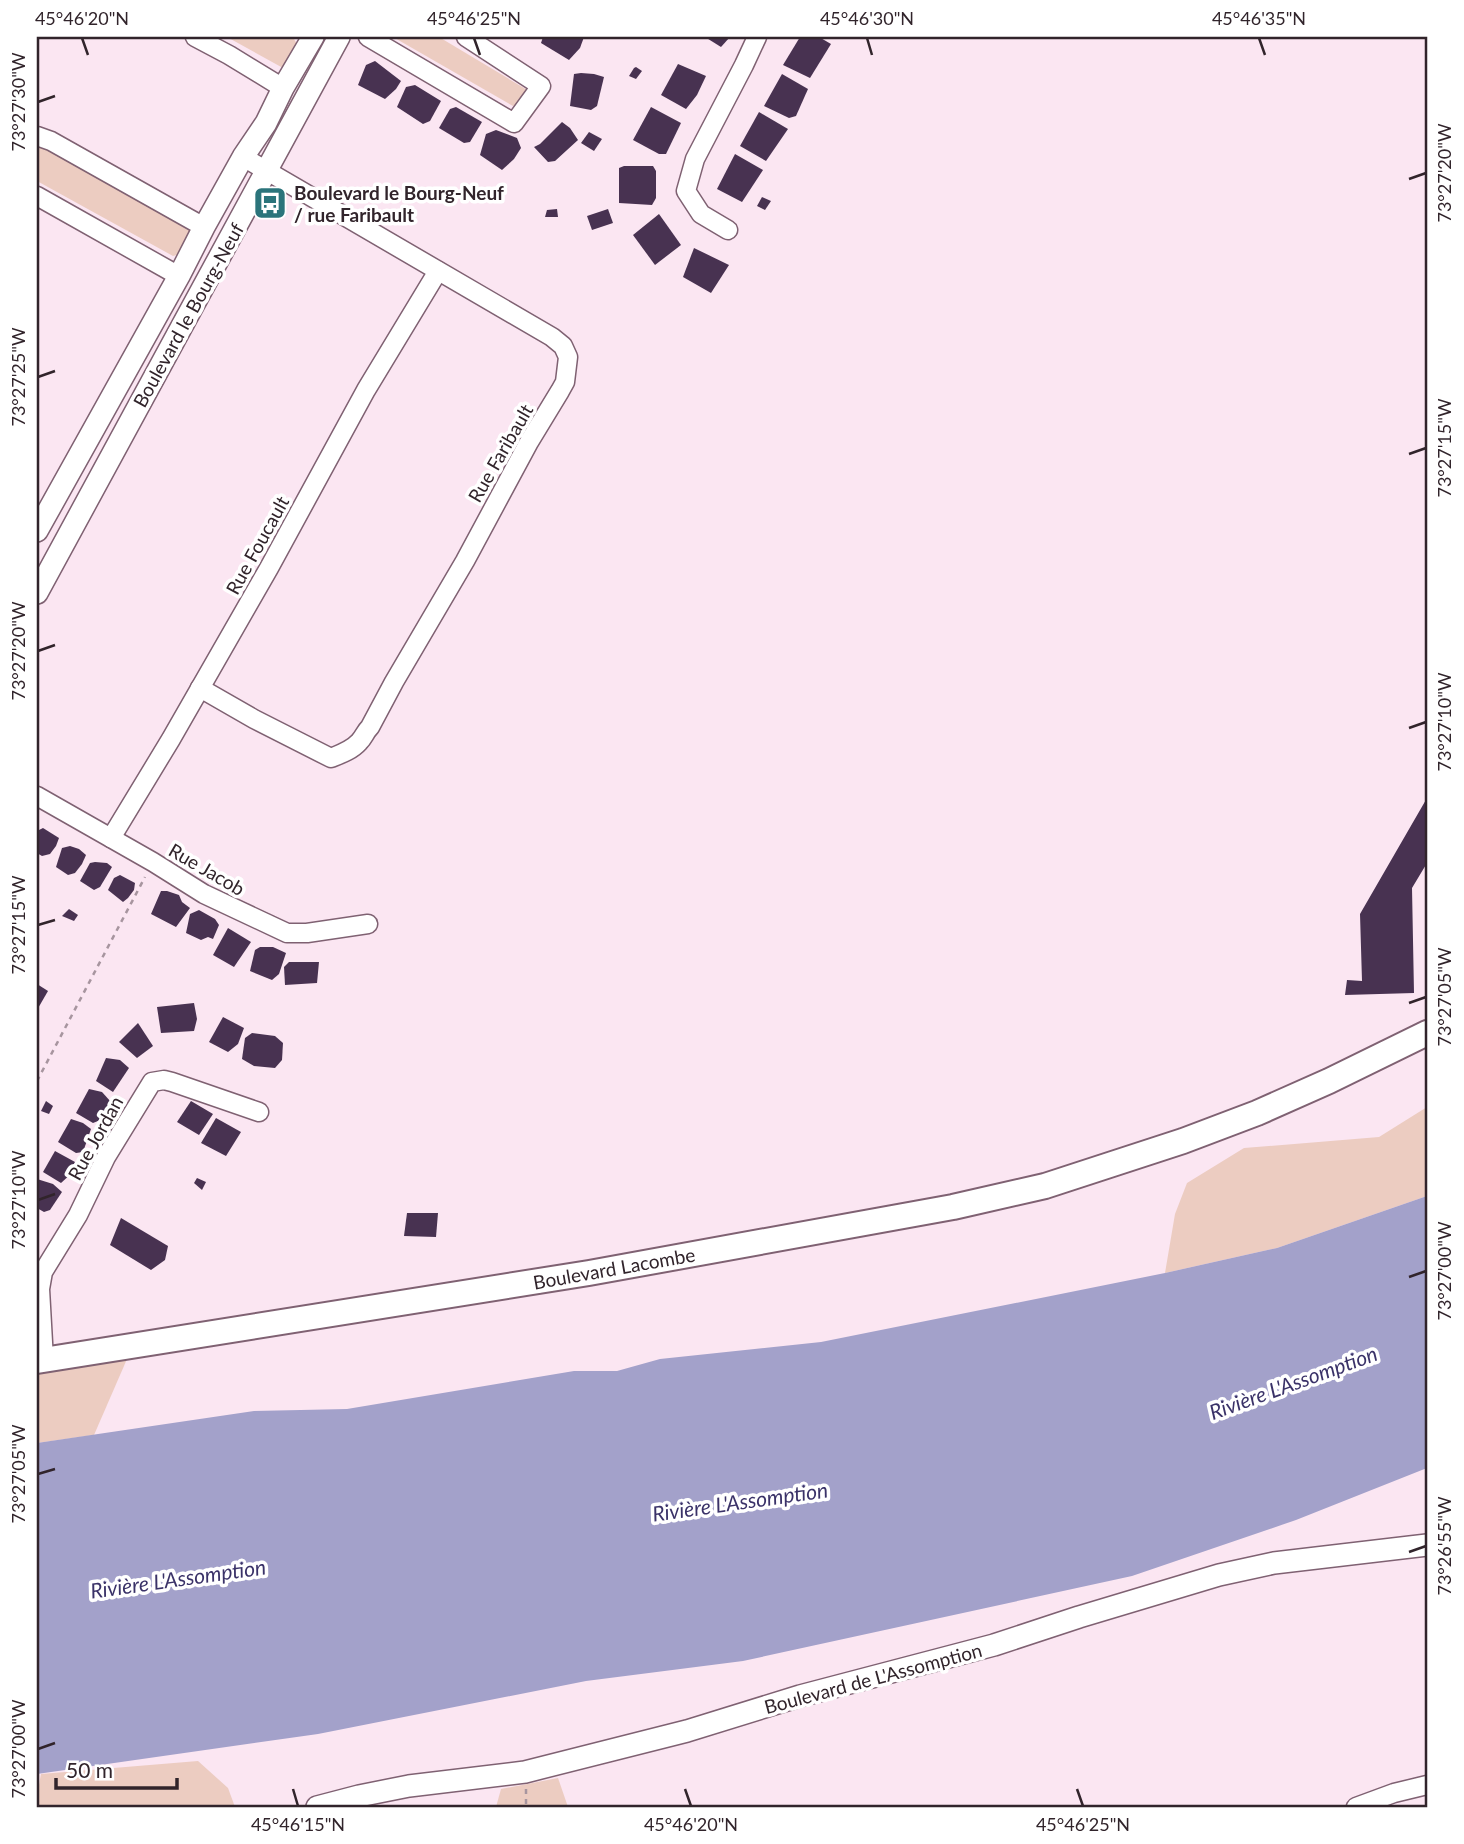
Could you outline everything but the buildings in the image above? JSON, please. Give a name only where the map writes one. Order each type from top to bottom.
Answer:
[{"type":"main road","name":"Boulevard Lacombe","points":[[41,1360],[589,1273],[953,1207],[1045,1186],[1183,1141],[1296,1096],[1427,1033]]},
{"type":"street","points":[[195,37],[283,88]]},
{"type":"street","name":"Boulevard le Bourg-Neuf","points":[[37,593],[339,37]]},
{"type":"street","points":[[369,37],[514,123],[541,86],[466,37]]},
{"type":"street","points":[[728,230],[701,214],[686,191],[695,159],[757,37]]},
{"type":"street","name":"Boulevard le Bourg-Neuf","points":[[37,531],[243,157],[266,123],[309,38]]},
{"type":"street","points":[[37,136],[51,141],[204,227]]},
{"type":"street","name":"Rue Faribault","points":[[200,688],[331,758],[347,752],[360,741],[465,561],[529,442],[561,391],[565,382],[568,357],[563,346],[552,337],[243,157]]},
{"type":"street","points":[[37,197],[179,276]]},
{"type":"street","name":"Rue Foucault","points":[[111,838],[276,556],[366,390],[438,271]]},
{"type":"street","name":"Rue Jacob","points":[[37,796],[204,894],[287,933],[307,933],[368,924]]},
{"type":"street","name":"Rue Jordan","points":[[41,1360],[40,1289],[43,1272],[78,1215],[106,1157],[152,1082],[172,1082],[259,1112]]},
{"type":"street","name":"Boulevard de L'Assomption","points":[[317,1807],[409,1786],[525,1772],[674,1734],[800,1696],[994,1645],[1219,1575],[1274,1563],[1427,1545]]},
{"type":"street","points":[[1356,1807],[1394,1793],[1427,1785]]},
{"type":"path","points":[[37,1081],[153,862]]},
{"type":"shaded area","points":[[227,37],[293,37],[299,48],[283,68]]},
{"type":"shaded area","points":[[393,37],[439,37],[529,91],[526,100],[513,106]]},
{"type":"shaded area","points":[[37,142],[192,226],[185,253],[173,256],[37,181]]},
{"type":"shaded area","points":[[1427,1107],[1427,1196],[1277,1248],[1165,1273],[1175,1214],[1187,1183],[1244,1148],[1379,1137]]},
{"type":"shaded area","points":[[137,1336],[94,1435],[37,1443],[37,1361]]},
{"type":"shaded area","points":[[198,1761],[228,1788],[235,1807],[37,1807],[41,1774]]},
{"type":"shaded area","points":[[558,1778],[568,1807],[496,1807],[501,1789]]},
{"type":"water","name":"Rivière L'Assomption","points":[[1427,1196],[1427,1468],[1296,1520],[1132,1576],[743,1661],[586,1681],[318,1734],[37,1774],[37,1443],[254,1411],[347,1409],[574,1371],[617,1371],[660,1359],[821,1342],[1277,1248]]},
{"type":"place","name":"Boulevard le Bourg-Neuf / rue Faribault","points":[[270,203]]}]
